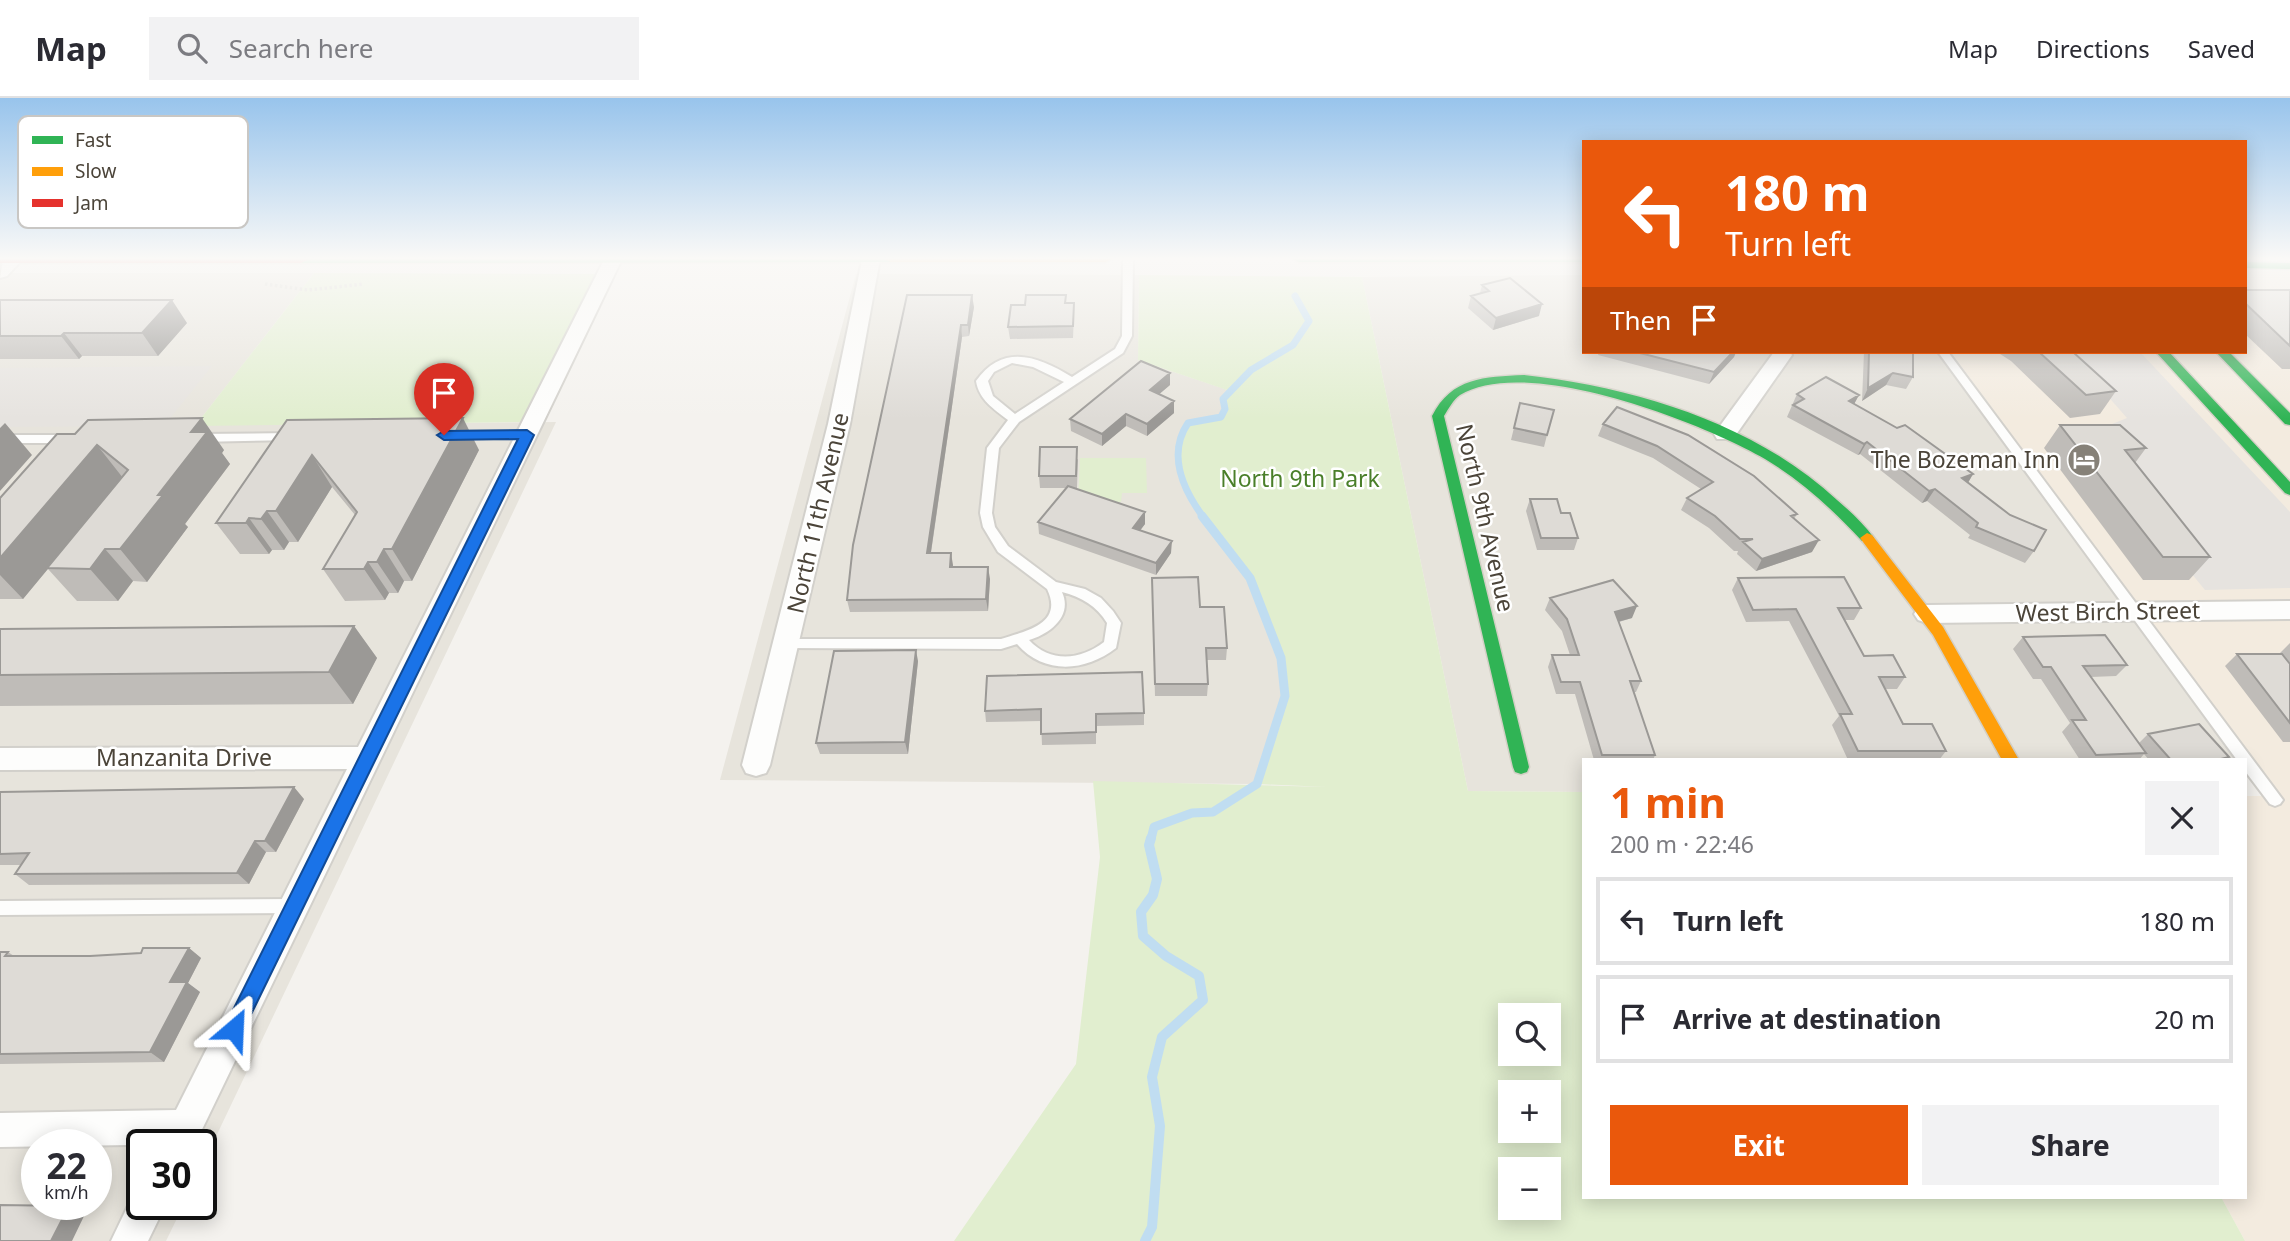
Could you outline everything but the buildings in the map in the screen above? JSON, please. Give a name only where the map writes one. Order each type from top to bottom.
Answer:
[{"type":"main road","points":[[2164,354],[2290,490]]},
{"type":"main road","points":[[2224,354],[2290,421]]},
{"type":"main road","name":"North 9th Avenue","points":[[1521,767],[1438,416],[1450,397],[1482,382],[1545,382],[1592,388],[1725,433],[1749,444],[1815,487],[1880,552],[1927,614],[2010,758]]},
{"type":"street","points":[[184,1129],[588,312]]},
{"type":"street","name":"North 11th Avenue","points":[[756,765],[839,424],[861,312]]},
{"type":"street","points":[[1725,433],[1782,355]]},
{"type":"street","name":"West Birch Street","points":[[1927,614],[2290,610]]},
{"type":"street","name":"Manzanita Drive","points":[[0,759],[368,758]]},
{"type":"street","points":[[0,1130],[126,1133]]},
{"type":"street","points":[[130,1241],[140,1220]]},
{"type":"lane","points":[[787,644],[1001,644],[1021,640],[1039,632],[1058,610],[1058,598],[1052,586],[1003,549],[989,527],[986,513],[993,448],[1015,419],[1119,351],[1128,336],[1128,312]]},
{"type":"lane","points":[[1945,354],[2138,611],[2245,758]]},
{"type":"lane","points":[[1015,419],[986,396],[982,389],[982,382],[992,368],[1014,361],[1037,362],[1072,382]]},
{"type":"lane","points":[[444,435],[527,435]]},
{"type":"lane","points":[[188,438],[305,437]]},
{"type":"lane","points":[[0,439],[79,439]]},
{"type":"lane","points":[[1021,640],[1029,651],[1040,657],[1062,662],[1090,659],[1111,644],[1114,623],[1097,601],[1070,588],[1052,586]]},
{"type":"lane","points":[[2247,761],[2275,800]]},
{"type":"lane","points":[[0,908],[294,906]]},
{"type":"shaded area","points":[[0,312],[283,312],[196,425],[556,422],[217,1134],[217,1129],[126,1129],[126,1220],[176,1220],[166,1241],[0,1241]]},
{"type":"shaded area","points":[[846,312],[1139,312],[1138,360],[1231,391],[1221,417],[1188,423],[1178,438],[1179,466],[1188,497],[1250,578],[1281,658],[1285,696],[1257,784],[720,780]]},
{"type":"shaded area","points":[[1369,312],[1582,312],[1582,354],[1952,354],[2242,758],[1582,758],[1582,792],[1468,791]]},
{"type":"shaded area","points":[[2247,312],[2290,312],[2290,1241],[2245,1241],[2222,1199],[2247,1199],[2247,796],[2268,796],[2247,763],[2247,758],[2244,758],[1952,354],[2247,354]]},
{"type":"shaded area","points":[[2071,354],[2142,354],[2290,512],[2290,588],[2205,590],[2111,475],[2102,428],[2127,418]]},
{"type":"shaded area","points":[[212,366],[164,426],[0,427],[0,368]]},
{"type":"green space","points":[[283,312],[583,312],[530,422],[195,426]]},
{"type":"green space","name":"North 9th Park","points":[[1139,312],[1369,312],[1468,791],[1582,792],[1582,1199],[2222,1199],[2245,1241],[954,1241],[1076,1064],[1100,857],[1093,781],[1327,787],[1257,784],[1276,739],[1285,703],[1277,649],[1251,580],[1196,507],[1184,487],[1178,467],[1178,445],[1188,423],[1221,417],[1225,409],[1223,399],[1230,391],[1138,360]]},
{"type":"green space","points":[[1080,458],[1146,458],[1147,493],[1122,493],[1121,502],[1078,502]]},
{"type":"waterway","points":[[1204,518],[1190,496],[1180,472],[1178,459],[1182,435],[1188,423],[1221,417],[1225,409],[1223,399],[1251,370],[1293,345],[1309,321],[1304,312]]},
{"type":"waterway","points":[[1151,839],[1154,827],[1192,813],[1213,812],[1257,784],[1285,696],[1281,658],[1250,578],[1202,516]]},
{"type":"waterway","points":[[1145,1241],[1152,1227],[1160,1126],[1152,1077],[1162,1037],[1203,1000],[1199,976],[1166,956],[1143,936],[1141,912],[1153,895],[1157,879],[1149,845],[1151,838]]},
{"type":"traffic: fast","points":[[2164,354],[2290,490]]},
{"type":"traffic: fast","points":[[2224,354],[2290,421]]},
{"type":"traffic: fast","points":[[1521,767],[1438,416],[1444,405],[1458,391],[1487,381],[1524,379],[1565,383],[1651,405],[1727,434],[1786,467],[1829,500],[1867,538]]},
{"type":"traffic: slow","points":[[1867,538],[1938,631],[2010,758]]},
{"type":"place","name":"The Bozeman Inn","points":[[2084,460]]},
{"type":"route","points":[[234,1029],[527,435],[444,435]]}]
